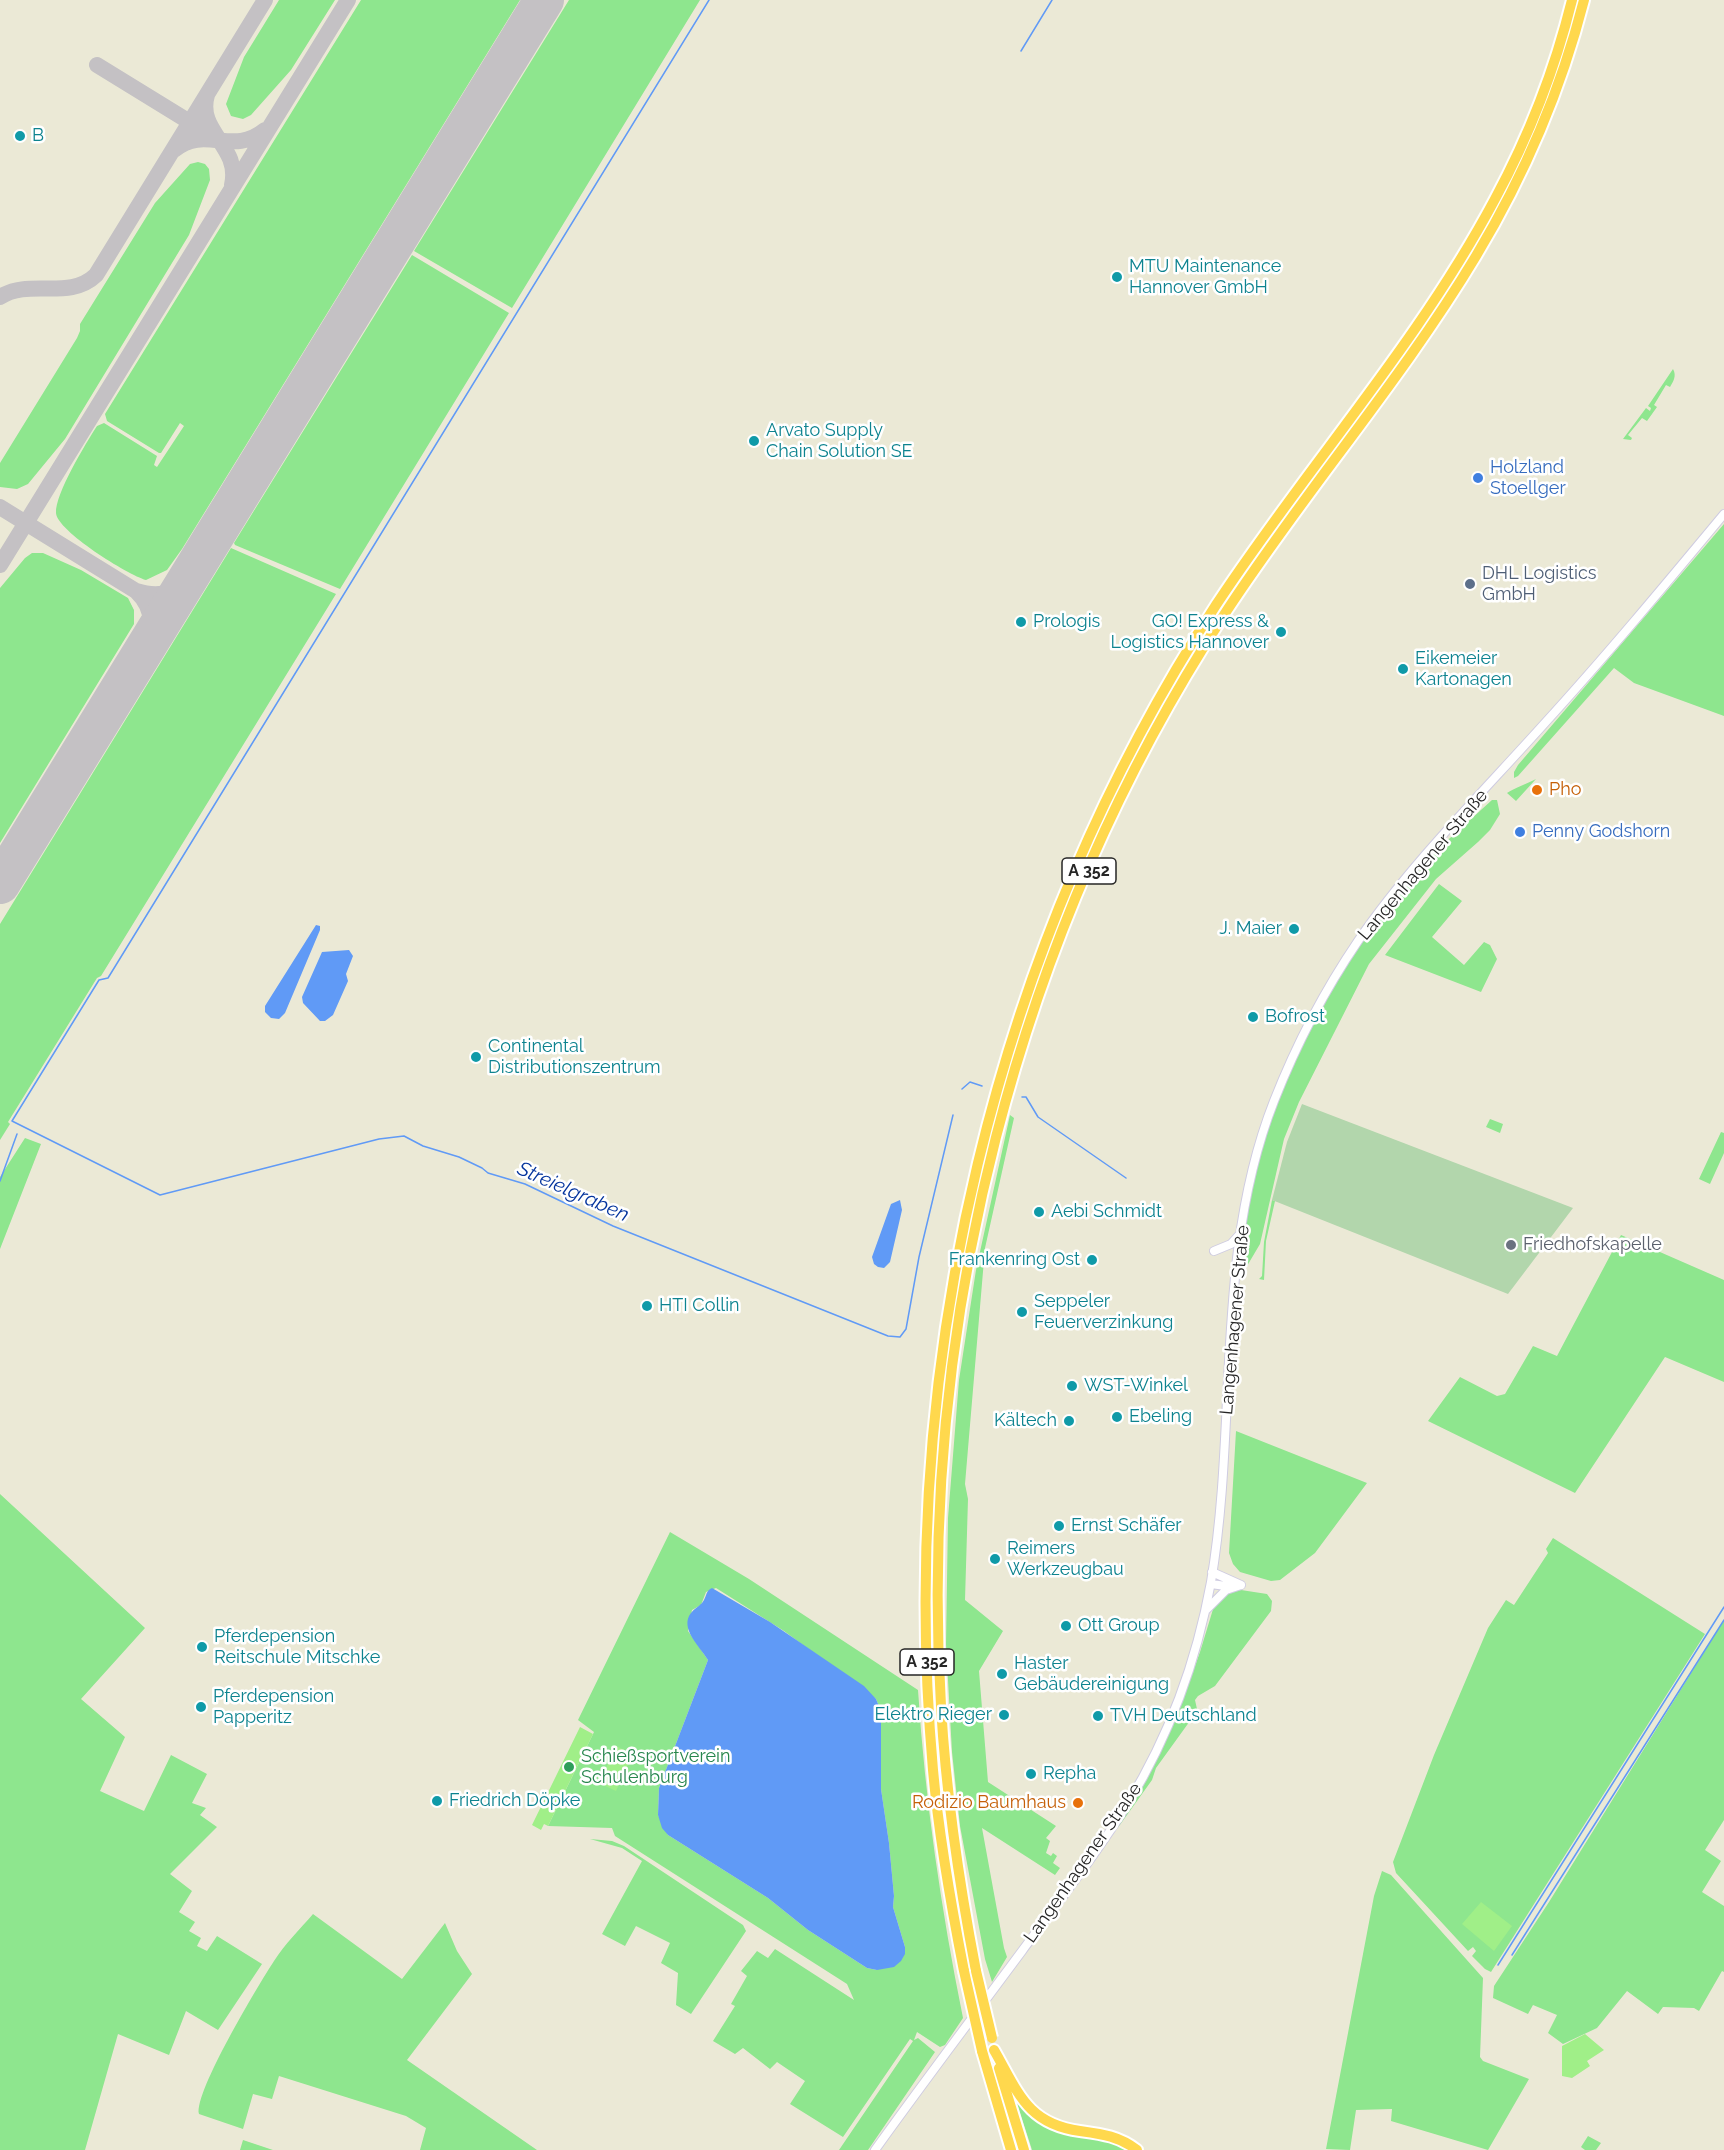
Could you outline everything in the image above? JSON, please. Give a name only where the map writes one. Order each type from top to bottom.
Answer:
[{"type":"highway","name":"A 352","points":[[1011,2150],[982,2051],[964,1971],[946,1868],[933,1772],[926,1641],[927,1517],[935,1407],[954,1272],[976,1169],[1015,1032],[1036,968],[1064,897],[1131,751],[1214,608],[1260,539],[1426,313],[1476,233],[1536,111],[1572,0]]},
{"type":"highway","name":"A 352","points":[[1024,2150],[993,2044],[976,1971],[954,1846],[943,1738],[938,1640],[940,1504],[951,1373],[973,1235],[997,1134],[1026,1037],[1076,901],[1142,756],[1190,670],[1225,614],[1276,538],[1434,321],[1477,255],[1506,203],[1547,116],[1563,72],[1584,0]]},
{"type":"highway","points":[[993,2044],[1026,2105],[1041,2119],[1055,2126],[1124,2140],[1137,2150]]},
{"type":"main road","name":"Langenhagener Straße","points":[[875,2150],[1089,1862],[1145,1774],[1178,1699],[1196,1648],[1211,1584],[1221,1506],[1232,1324],[1241,1231],[1254,1166],[1272,1104],[1304,1032],[1332,981],[1360,938],[1417,866],[1609,651],[1724,514]]},
{"type":"main road","points":[[1214,1251],[1231,1244],[1241,1231]]},
{"type":"main road","points":[[1205,1611],[1226,1590],[1241,1585],[1212,1572]]},
{"type":"main road","points":[[1211,1584],[1234,1587]]},
{"type":"green space","points":[[279,0],[335,0],[291,70],[251,115],[243,119],[231,116],[226,104],[244,57]]},
{"type":"green space","points":[[361,0],[520,0],[182,549],[167,570],[146,580],[110,561],[80,541],[59,521],[56,513],[60,494],[97,426],[104,423],[157,456],[154,465],[157,467],[184,426],[180,423],[159,453],[107,421],[105,414]]},
{"type":"green space","points":[[569,0],[700,0],[512,308],[414,251]]},
{"type":"green space","points":[[198,162],[205,164],[209,169],[210,180],[189,235],[65,439],[28,484],[17,489],[0,487],[0,463],[77,338],[80,324],[155,203],[190,164]]},
{"type":"green space","points":[[412,255],[509,313],[340,589],[234,543]]},
{"type":"green space","points":[[1673,369],[1675,374],[1670,387],[1666,385],[1654,405],[1657,407],[1647,421],[1642,418],[1628,435],[1632,438],[1631,440],[1623,439],[1646,408],[1650,411],[1651,408],[1648,406]]},
{"type":"green space","points":[[1724,524],[1724,716],[1634,683],[1614,668],[1514,778],[1518,765]]},
{"type":"green space","points":[[231,548],[336,594],[101,976],[97,978],[8,1122],[10,1124],[0,1140],[0,924]]},
{"type":"green space","points":[[32,553],[43,553],[81,570],[128,598],[134,610],[134,624],[0,843],[0,588]]},
{"type":"green space","points":[[1536,779],[1516,801],[1507,793],[1513,789]]},
{"type":"green space","points":[[1492,800],[1497,800],[1500,814],[1490,830],[1436,879],[1369,964],[1299,1102],[1284,1139],[1260,1244],[1247,1266],[1244,1267],[1242,1264],[1244,1231],[1257,1167],[1275,1105],[1307,1033],[1361,941],[1439,848]]},
{"type":"green space","points":[[1439,884],[1462,901],[1432,937],[1464,965],[1484,942],[1490,945],[1497,959],[1481,992],[1385,955]]},
{"type":"green space","points":[[1302,1104],[1573,1208],[1508,1294],[1272,1200],[1287,1142]]},
{"type":"green space","points":[[1010,1115],[1014,1118],[985,1248],[965,1484],[968,1499],[965,1600],[1003,1631],[979,1671],[988,1782],[1056,1826],[1046,1838],[1050,1841],[1046,1853],[1051,1856],[1053,1853],[1057,1856],[1053,1863],[1060,1868],[1055,1875],[982,1828],[1007,1957],[992,1982],[985,1959],[960,1826],[952,1752],[946,1644],[948,1518],[959,1380],[976,1270]]},
{"type":"green space","points":[[1490,1119],[1503,1124],[1500,1133],[1486,1127]]},
{"type":"green space","points":[[1721,1132],[1724,1133],[1724,1153],[1710,1184],[1699,1179]]},
{"type":"green space","points":[[25,1138],[41,1144],[0,1249],[0,1177]]},
{"type":"green space","points":[[1272,1200],[1275,1201],[1266,1241],[1264,1280],[1259,1279],[1262,1276],[1264,1242]]},
{"type":"green space","points":[[1621,1235],[1724,1280],[1724,1382],[1665,1357],[1575,1493],[1428,1421],[1460,1377],[1497,1396],[1505,1394],[1533,1346],[1557,1356]]},
{"type":"green space","points":[[1236,1431],[1367,1483],[1315,1553],[1280,1580],[1271,1581],[1240,1572],[1233,1564],[1229,1553]]},
{"type":"green space","points":[[0,1494],[145,1628],[81,1699],[125,1737],[100,1791],[144,1811],[171,1755],[207,1774],[192,1803],[206,1808],[200,1815],[217,1827],[170,1874],[192,1891],[179,1912],[195,1922],[189,1931],[201,1938],[197,1946],[207,1951],[217,1936],[262,1964],[218,2030],[186,2011],[169,2055],[118,2034],[85,2150],[0,2150]]},
{"type":"green space","points":[[670,1532],[749,1579],[918,1690],[935,1854],[963,2018],[945,2045],[940,2047],[917,2032],[914,2040],[918,2038],[935,2052],[868,2150],[839,2150],[913,2041],[910,2039],[843,2137],[790,2104],[805,2081],[777,2062],[770,2069],[743,2048],[735,2054],[713,2041],[735,2006],[731,2004],[747,1976],[741,1971],[757,1951],[768,1958],[775,1949],[854,2000],[847,1984],[615,1836],[612,1828],[548,1826],[594,1732],[578,1720]],"holes":[[[716,1588],[784,1631],[876,1699],[881,1711],[881,1789],[889,1843],[893,1907],[905,1947],[877,1970],[867,1968],[808,1930],[768,1898],[668,1835],[658,1815],[659,1788],[708,1660],[688,1631],[692,1610],[701,1605],[706,1592]]]},
{"type":"green space","points":[[1553,1538],[1705,1634],[1491,1972],[1472,1956],[1476,1951],[1473,1947],[1468,1951],[1396,1873],[1393,1862],[1434,1755],[1488,1628],[1506,1600],[1514,1605],[1548,1553],[1546,1549]]},
{"type":"green space","points":[[1241,1590],[1267,1594],[1272,1601],[1271,1611],[1215,1686],[1195,1700],[1197,1709],[1195,1714],[1156,1768],[1152,1780],[1117,1829],[1160,1750],[1182,1702],[1214,1606],[1229,1592]]},
{"type":"green space","points":[[1724,1620],[1724,1820],[1705,1850],[1721,1861],[1702,1892],[1724,1906],[1724,1972],[1722,1971],[1699,2011],[1694,2008],[1663,2007],[1658,2014],[1627,1991],[1597,2028],[1563,2044],[1548,2033],[1557,2015],[1533,2005],[1528,2014],[1493,1998],[1494,1986],[1549,1902]]},
{"type":"green space","name":"Schießsportverein Schulenburg","points":[[580,1727],[593,1734],[548,1826],[544,1824],[541,1830],[532,1825]]},
{"type":"green space","points":[[616,1746],[633,1754],[616,1791],[599,1783]]},
{"type":"green space","points":[[590,1839],[612,1841],[624,1846],[743,1925],[746,1931],[691,2014],[676,2005],[678,1973],[661,1963],[670,1943],[636,1926],[625,1946],[602,1934],[642,1861],[622,1848]]},
{"type":"green space","points":[[1382,1871],[1391,1875],[1483,1978],[1480,2057],[1483,2061],[1529,2079],[1488,2150],[1391,2121],[1392,2109],[1356,2110],[1350,2150],[1326,2149],[1374,1896]]},
{"type":"green space","points":[[1481,1902],[1512,1926],[1494,1951],[1462,1924]]},
{"type":"green space","points":[[313,1914],[402,1979],[445,1923],[457,1951],[472,1974],[407,2060],[537,2150],[420,2150],[426,2128],[406,2116],[279,2076],[272,2099],[253,2094],[243,2129],[199,2114],[206,2084],[242,2014],[278,1955]]},
{"type":"green space","points":[[1585,2034],[1604,2050],[1587,2061],[1590,2066],[1572,2078],[1562,2076],[1562,2046]]},
{"type":"green space","points":[[1015,2097],[1033,2116],[1106,2137],[1134,2150],[1032,2150]]},
{"type":"green space","points":[[1588,2136],[1601,2143],[1596,2150],[1585,2150],[1581,2147]]},
{"type":"green space","points":[[243,2140],[273,2150],[240,2150]]},
{"type":"water","points":[[316,925],[320,926],[320,930],[285,1013],[279,1019],[271,1018],[265,1012],[265,1006]]},
{"type":"water","points":[[349,950],[353,956],[346,974],[348,981],[333,1015],[325,1021],[320,1021],[303,1003],[302,997],[322,952]]},
{"type":"water","points":[[900,1200],[902,1210],[890,1262],[884,1268],[878,1267],[874,1264],[872,1257],[891,1204]]},
{"type":"water","points":[[712,1588],[770,1622],[864,1686],[876,1699],[881,1711],[881,1789],[889,1843],[893,1907],[905,1947],[905,1954],[894,1967],[877,1970],[867,1968],[808,1930],[768,1898],[668,1835],[662,1828],[658,1815],[659,1788],[708,1660],[689,1631],[688,1619]]},
{"type":"waterway","points":[[709,0],[108,978],[99,980],[12,1121],[160,1195],[379,1139],[404,1136],[423,1146],[459,1157],[488,1173],[525,1184],[613,1226],[888,1336],[900,1337],[906,1329],[919,1257],[953,1115]]},
{"type":"waterway","points":[[1021,51],[1052,0]]},
{"type":"waterway","name":"Streielgraben","points":[[962,1089],[970,1082],[982,1086]]},
{"type":"waterway","name":"Streielgraben","points":[[1022,1097],[1026,1097],[1038,1117],[1126,1178]]},
{"type":"waterway","points":[[0,1181],[17,1134]]},
{"type":"waterway","points":[[1498,1965],[1724,1607]]},
{"type":"waterway","points":[[1512,1955],[1724,1620]]},
{"type":"taxiway","points":[[0,297],[24,289],[74,287],[96,275],[265,0]]},
{"type":"taxiway","points":[[0,565],[348,0]]},
{"type":"taxiway","points":[[97,65],[219,140]]},
{"type":"taxiway","points":[[207,95],[205,108],[208,119],[230,160],[233,171],[232,185]]},
{"type":"taxiway","points":[[174,150],[197,140],[241,141],[253,138],[265,130]]},
{"type":"taxiway","points":[[0,507],[136,591],[146,594],[170,592],[182,583],[194,568]]},
{"type":"taxiway","points":[[136,591],[146,604],[151,618],[145,648]]},
{"type":"runway","points":[[0,884],[544,0]]},
{"type":"place","name":"B","points":[[20,136]]},
{"type":"place","name":"MTU Maintenance Hannover GmbH","points":[[1117,277]]},
{"type":"place","name":"Arvato Supply Chain Solution SE","points":[[754,441]]},
{"type":"place","name":"Holzland Stoellger","points":[[1478,478]]},
{"type":"place","name":"DHL Logistics GmbH","points":[[1470,584]]},
{"type":"place","name":"Prologis","points":[[1021,622]]},
{"type":"place","name":"GO! Express & Logistics Hannover","points":[[1281,632]]},
{"type":"place","name":"Eikemeier Kartonagen","points":[[1403,669]]},
{"type":"place","name":"Pho","points":[[1537,790]]},
{"type":"place","name":"Penny Godshorn","points":[[1520,832]]},
{"type":"place","name":"J. Maier","points":[[1294,929]]},
{"type":"place","name":"Bofrost","points":[[1253,1017]]},
{"type":"place","name":"Continental Distributionszentrum","points":[[476,1057]]},
{"type":"place","name":"Aebi Schmidt","points":[[1039,1212]]},
{"type":"place","name":"Friedhofskapelle","points":[[1511,1245]]},
{"type":"place","name":"Frankenring Ost","points":[[1092,1260]]},
{"type":"place","name":"HTI Collin","points":[[647,1306]]},
{"type":"place","name":"Seppeler Feuerverzinkung","points":[[1022,1312]]},
{"type":"place","name":"WST-Winkel","points":[[1072,1386]]},
{"type":"place","name":"Ebeling","points":[[1117,1417]]},
{"type":"place","name":"Kältech","points":[[1069,1421]]},
{"type":"place","name":"Ernst Schäfer","points":[[1059,1526]]},
{"type":"place","name":"Reimers Werkzeugbau","points":[[995,1559]]},
{"type":"place","name":"Ott Group","points":[[1066,1626]]},
{"type":"place","name":"Pferdepension Reitschule Mitschke","points":[[202,1647]]},
{"type":"place","name":"Haster Gebäudereinigung","points":[[1002,1674]]},
{"type":"place","name":"Pferdepension Papperitz","points":[[201,1707]]},
{"type":"place","name":"Elektro Rieger","points":[[1004,1715]]},
{"type":"place","name":"TVH Deutschland","points":[[1098,1716]]},
{"type":"place","name":"Schießsportverein Schulenburg","points":[[569,1767]]},
{"type":"place","name":"Repha","points":[[1031,1774]]},
{"type":"place","name":"Friedrich Döpke","points":[[437,1801]]},
{"type":"place","name":"Rodizio Baumhaus","points":[[1078,1803]]}]
